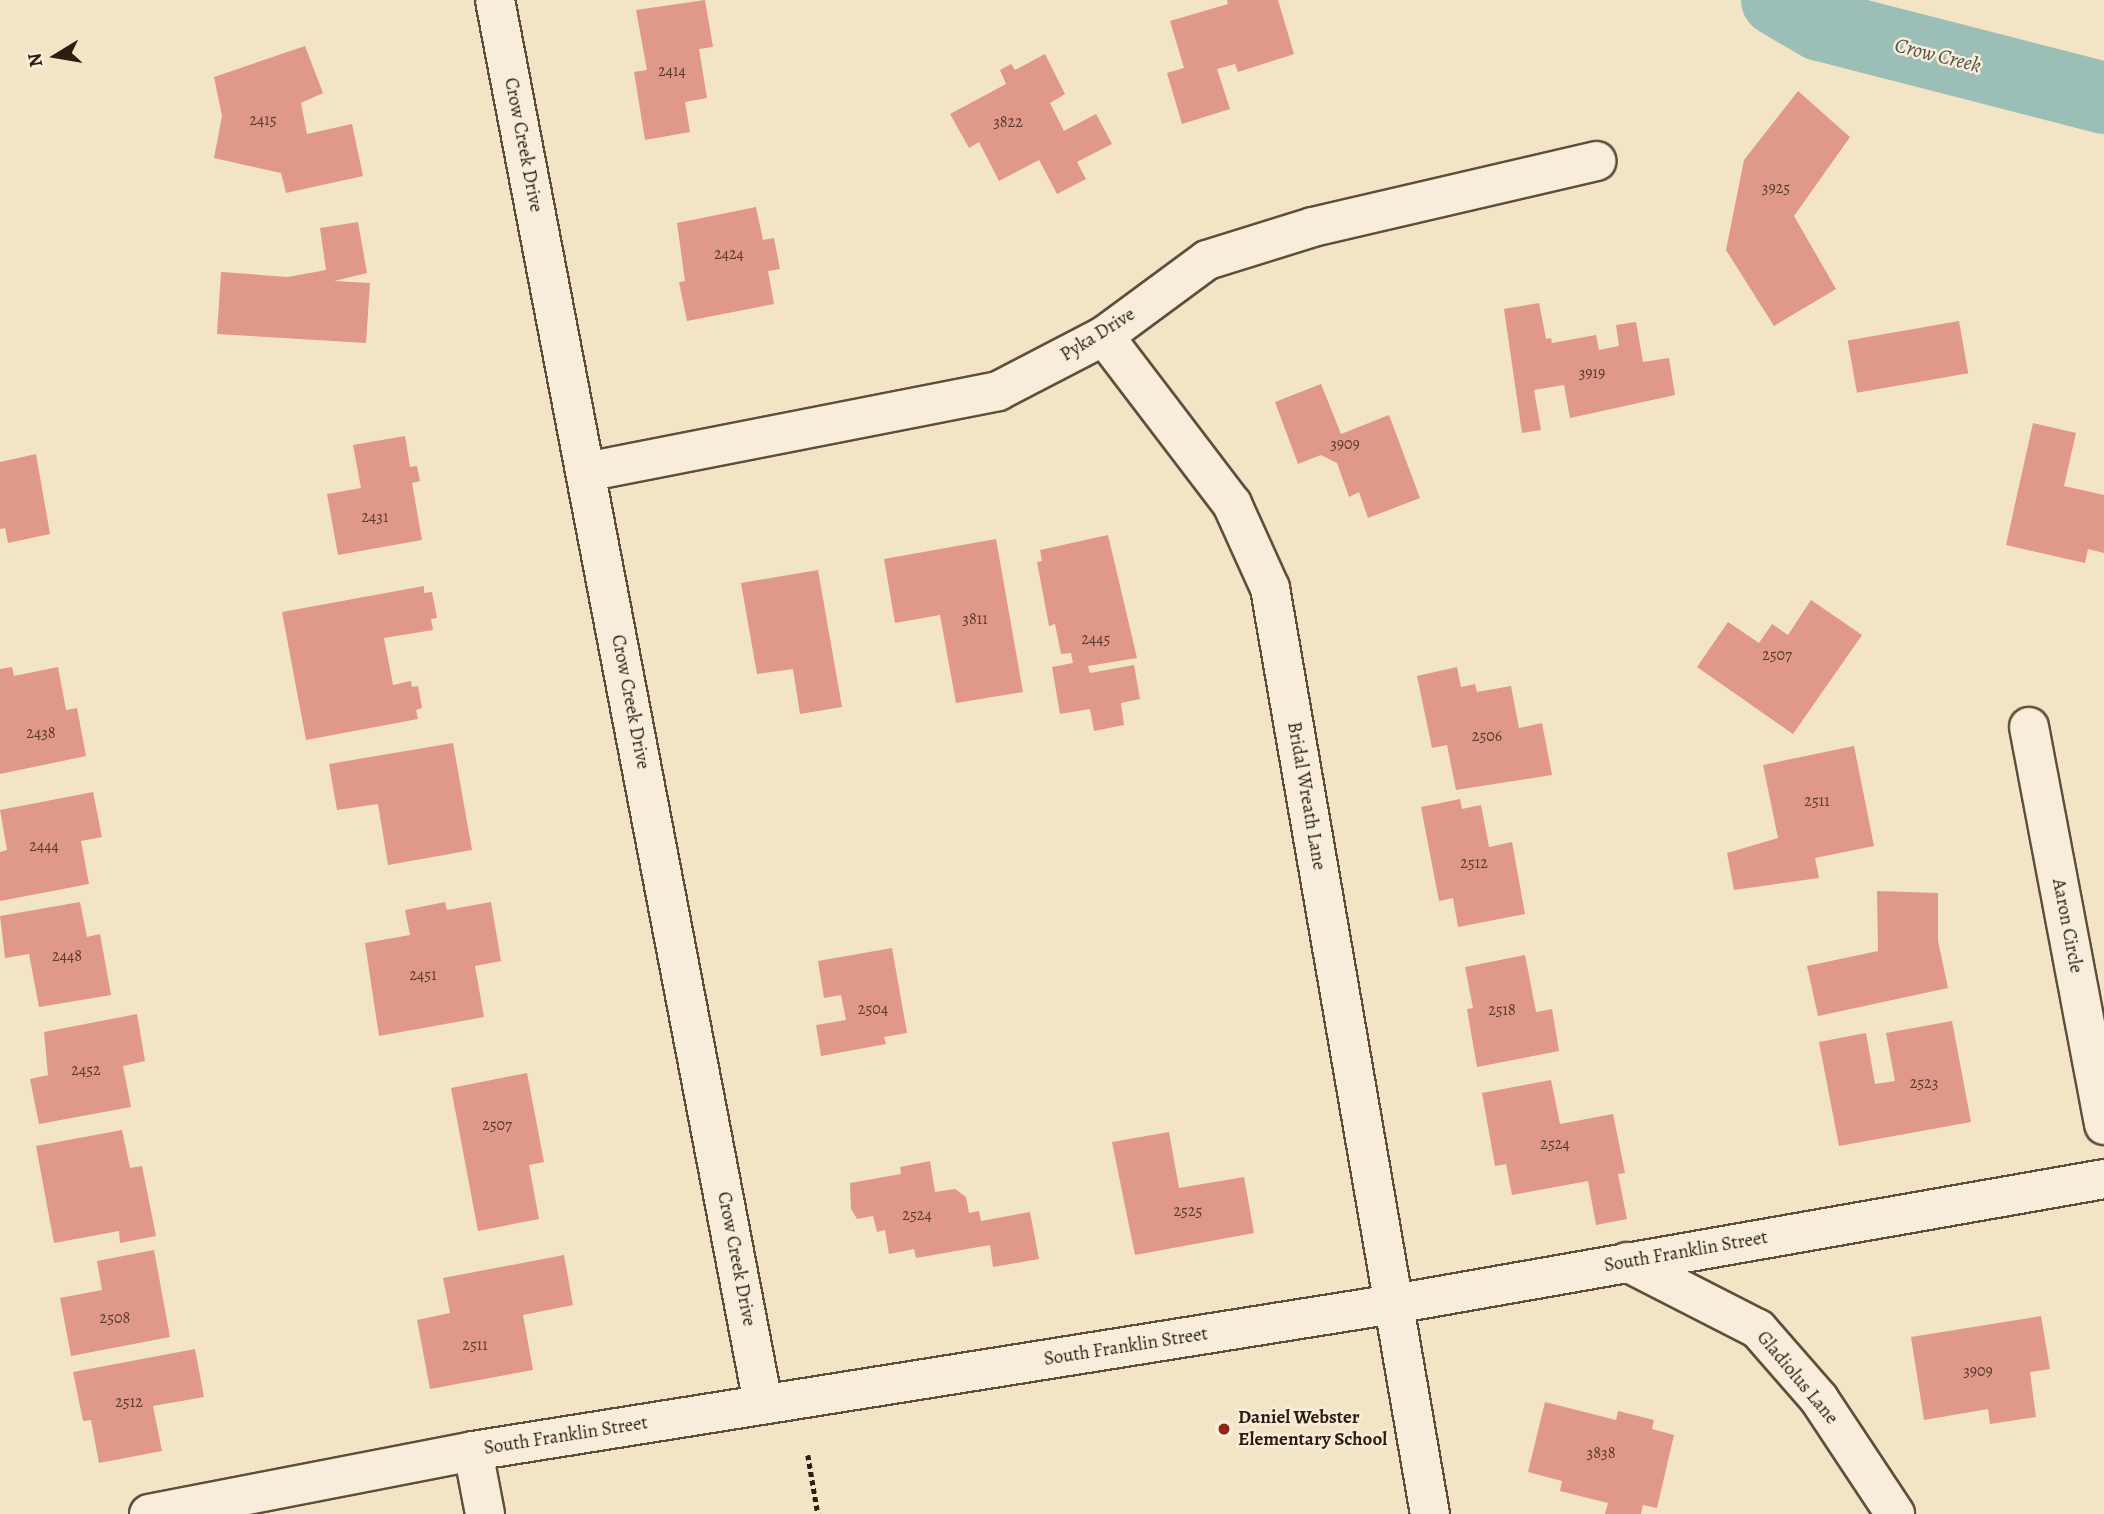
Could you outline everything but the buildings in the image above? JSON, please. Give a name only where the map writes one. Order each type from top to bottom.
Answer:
[{"type":"street","name":"Crow Creek Drive","points":[[495,0],[763,1404]]},
{"type":"street","name":"Pyka Drive","points":[[586,472],[998,391],[1104,336],[1207,260],[1313,227],[1596,160]]},
{"type":"street","name":"Bridal Wreath Lane","points":[[1104,336],[1232,504],[1270,588],[1430,1514]]},
{"type":"street","name":"Aaron Circle","points":[[2029,727],[2104,1125]]},
{"type":"street","name":"South Franklin Street","points":[[149,1514],[473,1451],[1394,1304],[2104,1179]]},
{"type":"street","name":"Gladiolus Lane","points":[[1627,1262],[1758,1329],[1819,1399],[1895,1514]]},
{"type":"street","points":[[473,1451],[485,1514]]},
{"type":"path","points":[[808,1455],[818,1514]]},
{"type":"waterway","name":"Crow Creek","points":[[1777,0],[1820,25],[2104,98]]},
{"type":"place","name":"Daniel Webster Elementary School","points":[[1224,1429]]}]
